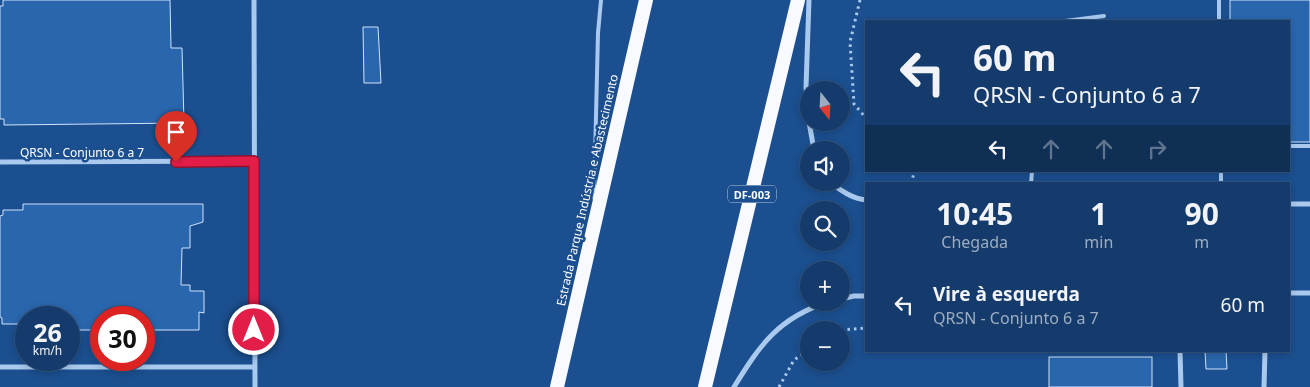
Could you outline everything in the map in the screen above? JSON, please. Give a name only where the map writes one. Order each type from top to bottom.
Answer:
[{"type":"highway","name":"Estrada Parque Indústria e Abastecimento","points":[[557,387],[646,0]]},
{"type":"highway","name":"DF-003","points":[[705,387],[798,0]]},
{"type":"street","points":[[254,0],[255,387]]},
{"type":"street","points":[[806,81],[809,0]]},
{"type":"street","name":"QRSN - Conjunto 6 a 7","points":[[0,162],[254,161]]},
{"type":"street","points":[[840,191],[865,200]]},
{"type":"street","points":[[1290,204],[1310,204]]},
{"type":"street","points":[[1290,293],[1310,293]]},
{"type":"street","points":[[850,298],[865,296]]},
{"type":"street","points":[[734,387],[763,342],[780,327],[806,311]]},
{"type":"street","points":[[1180,352],[1180,387]]},
{"type":"street","points":[[1264,387],[1265,352]]},
{"type":"street","points":[[0,368],[254,367]]},
{"type":"lane","points":[[594,230],[598,33],[601,0]]},
{"type":"lane","points":[[1219,0],[1219,20]]},
{"type":"lane","points":[[1074,20],[1104,16]]},
{"type":"lane","points":[[1290,146],[1310,146]]},
{"type":"path","points":[[860,0],[850,42],[854,104],[865,117]]},
{"type":"path","points":[[850,329],[865,328]]},
{"type":"path","points":[[779,387],[794,360],[800,356]]},
{"type":"building","points":[[3,0],[170,0],[171,48],[182,48],[184,123],[4,125],[4,119],[0,119],[0,6],[3,6]]},
{"type":"building","points":[[1230,0],[1310,0],[1310,142],[1290,142],[1290,20],[1230,20]]},
{"type":"building","points":[[363,27],[378,27],[381,83],[364,83]]},
{"type":"building","points":[[23,204],[203,204],[203,222],[190,226],[190,248],[182,248],[181,285],[190,285],[190,291],[204,291],[204,313],[199,312],[199,330],[155,330],[155,306],[90,306],[90,330],[80,330],[80,306],[15,306],[15,324],[2,324],[2,318],[0,317],[0,216],[3,215],[3,210],[23,210]]},
{"type":"building","points":[[1205,352],[1226,352],[1227,369],[1206,369]]},
{"type":"building","points":[[1049,357],[1152,357],[1152,387],[1049,387]]},
{"type":"route","points":[[176,162],[254,161],[254,330]]}]
